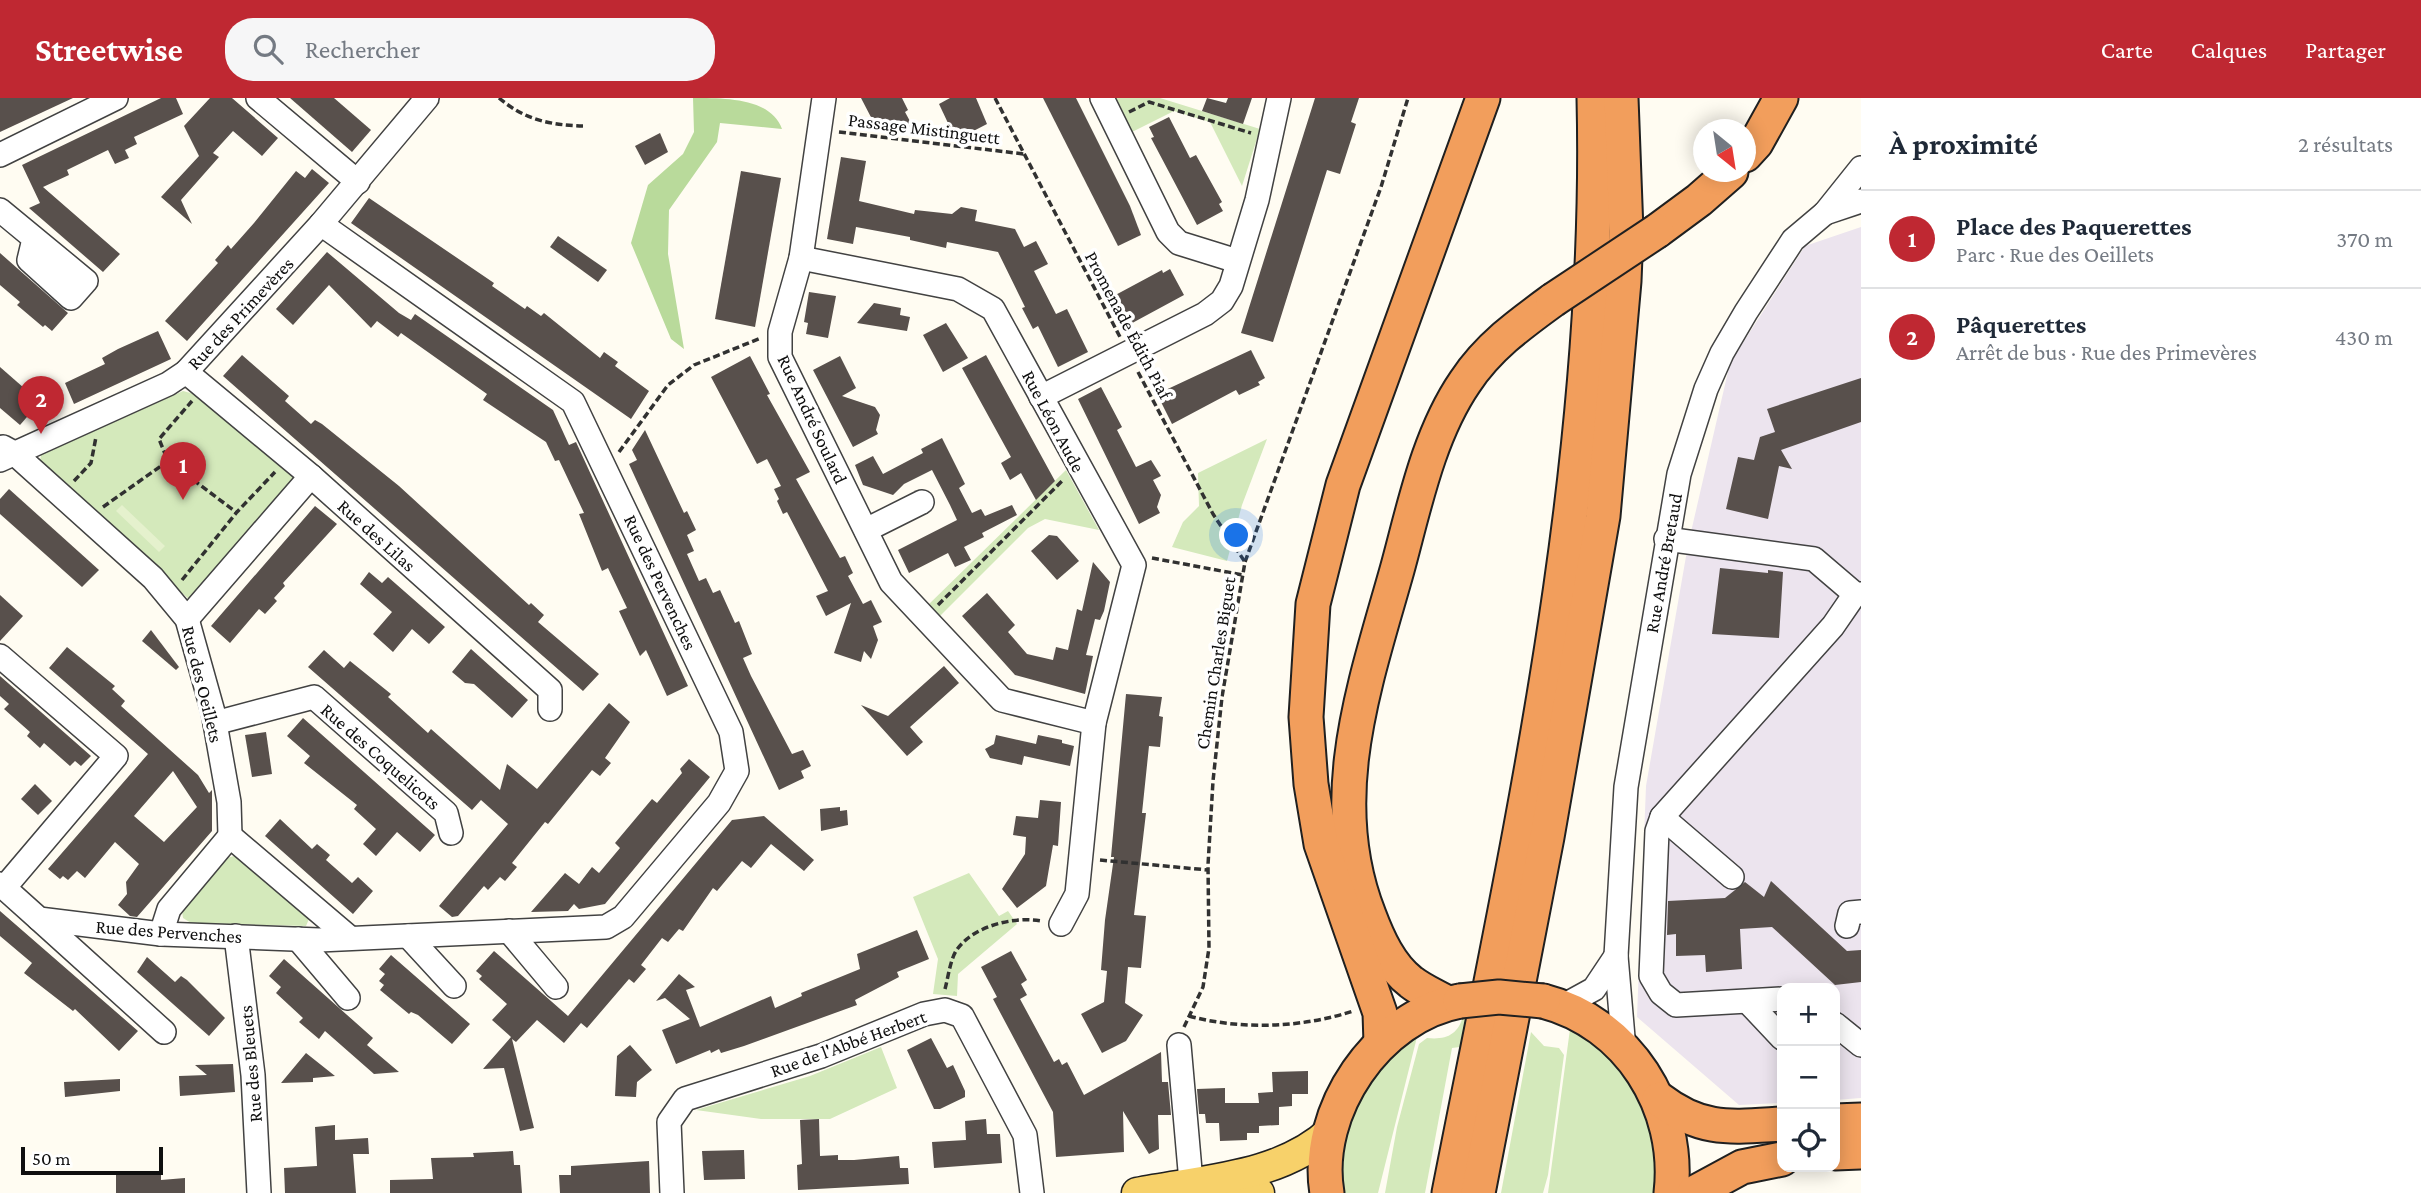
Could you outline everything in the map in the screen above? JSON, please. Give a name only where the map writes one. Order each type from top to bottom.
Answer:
[{"type":"highway","points":[[1381,1043],[1382,1029],[1377,1003],[1321,844],[1306,717],[1313,604],[1342,485],[1483,98]]},
{"type":"highway","points":[[1449,1193],[1544,704],[1569,527],[1589,310],[1594,98]]},
{"type":"highway","points":[[1478,1193],[1547,837],[1603,516],[1624,281],[1626,231],[1620,98]]},
{"type":"highway","points":[[1756,140],[1773,116],[1781,98]]},
{"type":"highway","points":[[1454,1002],[1411,982],[1399,970],[1375,931],[1364,902],[1349,842],[1348,770],[1361,702],[1387,606],[1446,416],[1464,382],[1485,355],[1510,331],[1657,231],[1699,201],[1720,182]]},
{"type":"highway","points":[[1327,1193],[1325,1169],[1331,1131],[1350,1084],[1363,1062],[1381,1043],[1423,1014],[1454,1002],[1499,997],[1553,1003],[1586,1018],[1623,1049],[1659,1099],[1674,1111],[1713,1127],[1777,1124]]},
{"type":"highway","points":[[1659,1099],[1670,1138],[1671,1193]]},
{"type":"highway","points":[[1840,1121],[1861,1120]]},
{"type":"highway","points":[[1840,1153],[1861,1152]]},
{"type":"highway","points":[[1694,1193],[1742,1167],[1777,1160]]},
{"type":"main road","points":[[1136,1193],[1260,1170],[1309,1150],[1331,1131]]},
{"type":"main road","points":[[1136,1193],[1259,1193]]},
{"type":"street","points":[[0,155],[116,98]]},
{"type":"street","points":[[258,98],[358,181]]},
{"type":"street","name":"Rue des Primevères","points":[[5,453],[93,418],[167,384],[186,372],[321,224],[427,98]]},
{"type":"street","name":"Rue André Soulard","points":[[824,98],[801,258],[780,332],[780,357],[891,582],[1002,700],[1094,723]]},
{"type":"street","points":[[1102,98],[1168,232],[1179,243],[1237,261]]},
{"type":"street","points":[[1041,397],[1205,314],[1222,301],[1231,286],[1257,200],[1279,98]]},
{"type":"street","name":"Rue André Bretaud","points":[[1623,1049],[1616,956],[1626,787],[1679,474],[1706,389],[1722,353],[1793,240],[1825,213],[1861,168]]},
{"type":"street","name":"Rue André Bretaud","points":[[1825,213],[1861,201]]},
{"type":"street","points":[[0,210],[34,239]]},
{"type":"street","name":"Rue des Pervenches","points":[[39,919],[161,933],[298,939],[606,927],[623,917],[719,803],[737,771],[731,732],[607,468],[573,402],[321,224]]},
{"type":"street","name":"Rue Léon Aude","points":[[801,258],[958,289],[993,309],[1129,554]]},
{"type":"street","name":"Rue des Lilas","points":[[186,372],[311,476],[550,690],[551,709]]},
{"type":"street","name":"Rue des Oeillets","points":[[5,453],[60,495],[153,578],[187,619],[215,723],[229,802],[230,836]]},
{"type":"street","points":[[187,619],[311,476]]},
{"type":"street","points":[[866,530],[922,502]]},
{"type":"street","points":[[1666,540],[1814,559],[1858,594],[1833,626],[1662,817],[1657,831],[1651,975],[1661,993],[1676,1005],[1777,999]]},
{"type":"street","points":[[1061,925],[1077,894],[1094,723],[1134,565],[1129,554]]},
{"type":"street","points":[[0,656],[116,756],[2,886]]},
{"type":"street","name":"Rue des Coquelicots","points":[[215,723],[314,697],[446,813],[451,832]]},
{"type":"street","points":[[1662,817],[1732,877]]},
{"type":"street","points":[[161,933],[169,909],[230,836],[350,938]]},
{"type":"street","name":"Rue des Pervenches","points":[[2,886],[164,1032]]},
{"type":"street","points":[[509,931],[556,987]]},
{"type":"street","name":"Rue des Bleuets","points":[[236,936],[253,1075],[259,1193]]},
{"type":"street","points":[[408,936],[454,986]]},
{"type":"street","points":[[298,939],[348,998]]},
{"type":"street","points":[[1553,1003],[1594,989],[1616,956]]},
{"type":"street","points":[[1748,1002],[1777,1033]]},
{"type":"street","name":"Rue de l'Abbé Herbert","points":[[672,1193],[669,1122],[685,1099],[821,1056],[924,1014],[945,1010],[962,1016],[1025,1135],[1032,1193]]},
{"type":"street","points":[[1840,1028],[1861,1045]]},
{"type":"street","points":[[1179,1045],[1191,1182]]},
{"type":"path","points":[[499,98],[516,111],[550,125],[583,126]]},
{"type":"path","name":"Promenade Édith Piaf","points":[[995,98],[1213,513],[1245,562]]},
{"type":"path","name":"Chemin Charles Biguet","points":[[1179,1045],[1203,986],[1209,948],[1208,870],[1213,782],[1222,697],[1245,562],[1381,187],[1408,98]]},
{"type":"path","points":[[1113,120],[1149,102],[1270,138]]},
{"type":"path","name":"Passage Mistinguett","points":[[820,130],[1024,154]]},
{"type":"path","points":[[607,468],[668,385],[694,365],[780,332]]},
{"type":"path","points":[[205,388],[159,439],[168,461],[237,512]]},
{"type":"path","points":[[60,495],[91,463],[96,440],[93,418]]},
{"type":"path","points":[[169,597],[237,512],[288,457]]},
{"type":"path","points":[[88,520],[168,461]]},
{"type":"path","points":[[925,618],[1078,465]]},
{"type":"path","points":[[1129,554],[1243,575]]},
{"type":"path","points":[[1081,858],[1208,870]]},
{"type":"path","points":[[945,1010],[945,988],[954,954],[965,939],[992,927],[1026,918],[1061,925]]},
{"type":"path","points":[[1189,1016],[1219,1025],[1318,1021],[1377,1003]]},
{"type":"shaded area","points":[[1861,227],[1861,1098],[1840,1100],[1840,983],[1777,983],[1777,1103],[1739,1105],[1637,1017],[1646,786],[1688,545],[1730,363],[1805,246]]},
{"type":"green space","points":[[693,98],[719,98],[758,106],[768,111],[782,129],[720,123],[717,142],[669,210],[668,254],[684,349],[671,339],[631,243],[648,185],[683,154],[694,132]]},
{"type":"green space","points":[[1115,98],[1160,98],[1260,129],[1242,186],[1210,122],[1174,111],[1132,132]]},
{"type":"green space","points":[[183,391],[198,395],[294,478],[297,486],[193,603],[40,461],[41,455]]},
{"type":"green space","points":[[1267,439],[1242,505],[1227,561],[1172,547],[1183,522],[1199,506],[1198,473]]},
{"type":"green space","points":[[1066,470],[1099,530],[1045,519],[1028,528],[938,618],[927,606]]},
{"type":"green space","points":[[122,505],[165,546],[159,552],[116,511]]},
{"type":"green space","points":[[234,856],[243,859],[309,919],[306,926],[191,923],[183,918],[182,911],[227,858]]},
{"type":"green space","points":[[969,873],[999,916],[1008,911],[1017,924],[958,974],[957,996],[933,994],[938,959],[913,897]]},
{"type":"green space","points":[[1463,1016],[1467,1016],[1460,1047],[1452,1048],[1425,1193],[1385,1193],[1397,1127],[1419,1044],[1427,1038],[1450,1035],[1458,1028]]},
{"type":"green space","points":[[1570,1029],[1599,1049],[1613,1063],[1626,1077],[1647,1110],[1657,1144],[1656,1193],[1548,1193]]},
{"type":"green space","points":[[1531,1032],[1544,1046],[1559,1048],[1564,1055],[1548,1175],[1543,1193],[1501,1193]]},
{"type":"green space","points":[[1417,1037],[1378,1193],[1342,1193],[1345,1146],[1357,1104],[1381,1069]]},
{"type":"green space","points":[[881,1047],[897,1088],[830,1119],[761,1119],[696,1110],[810,1076]]},
{"type":"building","points":[[0,98],[73,98],[0,132]]},
{"type":"building","points":[[161,98],[176,98],[183,114],[134,137],[137,144],[125,150],[129,158],[115,164],[108,150],[67,170],[69,175],[43,187],[120,254],[103,272],[29,208],[40,203],[22,165]]},
{"type":"building","points":[[210,98],[232,98],[278,138],[262,156],[233,131],[213,153],[219,157],[181,200],[192,224],[161,197],[199,156],[184,126]]},
{"type":"building","points":[[290,98],[334,98],[371,130],[352,152]]},
{"type":"building","points":[[861,98],[902,98],[908,110],[905,112],[918,136],[881,129],[877,121],[874,123]]},
{"type":"building","points":[[950,98],[976,98],[987,124],[956,140],[939,104]]},
{"type":"building","points":[[1043,98],[1076,98],[1130,206],[1141,235],[1118,246]]},
{"type":"building","points":[[1207,98],[1226,103],[1228,98],[1252,98],[1243,124],[1202,111]]},
{"type":"building","points":[[1315,98],[1359,98],[1351,122],[1356,124],[1340,174],[1327,170],[1273,342],[1241,333]]},
{"type":"building","points":[[1169,117],[1190,158],[1196,155],[1222,202],[1219,204],[1223,211],[1197,225],[1151,138],[1154,137],[1149,127]]},
{"type":"building","points":[[660,133],[668,152],[645,165],[635,146]]},
{"type":"building","points":[[841,157],[866,161],[859,201],[914,214],[915,210],[952,214],[961,207],[977,210],[975,221],[1015,229],[1024,247],[1036,241],[1048,264],[1034,271],[1056,314],[1067,309],[1088,352],[1058,367],[1038,326],[1033,329],[1022,308],[1025,307],[998,252],[947,242],[946,248],[910,240],[910,237],[856,227],[853,244],[827,239]]},
{"type":"building","points":[[312,169],[329,183],[187,341],[165,321],[218,263],[215,260],[228,245],[231,249],[254,223],[296,171],[305,178]]},
{"type":"building","points":[[741,171],[781,178],[755,327],[715,319]]},
{"type":"building","points":[[369,198],[494,283],[492,286],[525,309],[527,306],[541,316],[544,313],[600,358],[604,352],[618,362],[615,366],[649,391],[631,419],[351,223]]},
{"type":"building","points":[[558,236],[607,270],[598,282],[550,247]]},
{"type":"building","points":[[327,252],[399,313],[411,320],[415,314],[553,410],[569,445],[576,442],[688,686],[667,696],[646,650],[640,656],[619,611],[627,608],[608,568],[602,571],[579,514],[584,513],[559,460],[555,461],[546,442],[483,400],[487,394],[401,333],[398,337],[377,321],[371,328],[329,285],[293,325],[276,309]]},
{"type":"building","points":[[0,253],[68,313],[52,331],[45,325],[43,327],[17,305],[20,302],[0,285]]},
{"type":"building","points":[[1170,269],[1184,295],[1123,328],[1108,299],[1162,270],[1163,273]]},
{"type":"building","points":[[809,292],[836,296],[828,338],[806,334],[808,323],[804,322]]},
{"type":"building","points":[[874,303],[901,308],[900,315],[910,317],[907,331],[857,323]]},
{"type":"building","points":[[946,323],[968,358],[943,372],[923,335]]},
{"type":"building","points":[[158,331],[171,359],[74,404],[65,383],[105,364],[102,358],[118,349]]},
{"type":"building","points":[[1251,350],[1265,378],[1258,382],[1260,385],[1239,395],[1236,390],[1172,424],[1157,394]]},
{"type":"building","points":[[242,355],[289,396],[285,401],[311,424],[315,420],[322,424],[399,486],[529,605],[531,603],[544,615],[538,622],[599,674],[583,691],[223,376]]},
{"type":"building","points":[[986,355],[1055,481],[1036,500],[1021,473],[1010,480],[1001,463],[1011,457],[962,368]]},
{"type":"building","points":[[750,356],[770,394],[767,395],[810,472],[796,479],[840,558],[845,556],[853,573],[848,576],[863,604],[871,600],[882,622],[873,626],[878,640],[871,659],[864,651],[861,662],[834,653],[851,603],[826,616],[816,596],[828,591],[787,512],[783,514],[777,501],[779,499],[774,489],[781,486],[767,459],[757,464],[711,377]]},
{"type":"building","points":[[840,356],[856,388],[842,396],[875,407],[880,415],[876,430],[878,434],[853,447],[813,370]]},
{"type":"building","points":[[0,367],[40,402],[20,425],[0,408]]},
{"type":"building","points":[[1861,378],[1861,422],[1781,450],[1792,469],[1779,466],[1768,519],[1726,509],[1738,457],[1754,460],[1760,437],[1775,432],[1767,409]]},
{"type":"building","points":[[1101,387],[1122,427],[1117,430],[1136,467],[1151,460],[1161,476],[1153,480],[1161,495],[1157,507],[1160,513],[1139,524],[1078,399]]},
{"type":"building","points":[[645,430],[684,513],[687,511],[696,530],[687,535],[694,551],[687,554],[699,581],[706,578],[713,593],[720,590],[735,623],[739,621],[752,654],[743,658],[751,676],[792,754],[803,750],[811,766],[801,771],[804,778],[779,790],[629,464],[637,460],[632,450]]},
{"type":"building","points":[[942,438],[965,484],[959,488],[972,513],[981,509],[985,516],[1012,505],[1017,515],[982,533],[984,537],[964,547],[971,560],[955,567],[948,553],[909,573],[898,550],[957,520],[950,505],[932,470],[904,484],[893,495],[863,485],[855,465],[873,456],[883,474],[923,453],[921,449]]},
{"type":"building","points":[[9,489],[99,570],[82,587],[0,514],[0,499]]},
{"type":"building","points":[[315,506],[337,524],[283,583],[285,586],[274,598],[277,601],[265,614],[259,609],[230,643],[211,626]]},
{"type":"building","points":[[1049,535],[1057,536],[1079,561],[1057,580],[1031,551]]},
{"type":"building","points":[[1093,562],[1110,582],[1104,611],[1100,620],[1095,619],[1086,655],[1093,656],[1085,694],[1015,675],[962,616],[987,593],[1015,625],[1008,632],[1027,654],[1053,660],[1056,647],[1068,650],[1077,609],[1082,611]]},
{"type":"building","points":[[1720,568],[1783,572],[1779,638],[1712,634]]},
{"type":"building","points":[[369,572],[382,583],[388,577],[445,627],[429,644],[412,629],[393,652],[373,634],[392,612],[360,584]]},
{"type":"building","points":[[0,595],[23,616],[0,641]]},
{"type":"building","points":[[151,630],[179,667],[176,670],[142,641]]},
{"type":"building","points":[[67,647],[115,686],[112,689],[125,701],[121,706],[198,775],[209,793],[212,790],[212,831],[137,917],[130,916],[118,905],[127,894],[126,882],[139,864],[115,842],[85,878],[77,871],[68,880],[63,876],[60,879],[48,869],[148,754],[49,668]],"holes":[[[173,771],[197,807],[164,842],[134,816]]]},
{"type":"building","points":[[471,649],[528,700],[512,718],[474,684],[465,683],[452,672]]},
{"type":"building","points":[[324,650],[344,668],[350,661],[391,694],[388,697],[428,733],[431,729],[500,790],[507,764],[537,789],[609,703],[630,722],[605,758],[611,763],[600,776],[592,770],[548,824],[545,822],[512,863],[517,867],[505,881],[500,877],[488,890],[484,886],[458,916],[452,917],[439,906],[508,824],[481,800],[472,810],[308,667]]},
{"type":"building","points":[[944,666],[959,683],[910,727],[923,742],[907,756],[861,705],[888,716]]},
{"type":"building","points":[[0,676],[91,756],[81,766],[75,761],[70,766],[44,743],[40,748],[27,736],[30,732],[4,709],[9,704],[0,696]]},
{"type":"building","points":[[1126,694],[1162,697],[1159,716],[1163,717],[1160,747],[1149,746],[1142,813],[1146,813],[1134,915],[1146,916],[1141,968],[1128,967],[1125,1003],[1143,1015],[1126,1041],[1102,1053],[1081,1014],[1104,1002],[1107,971],[1101,970],[1114,857],[1111,857]]},
{"type":"building","points":[[303,718],[435,835],[420,852],[397,832],[376,856],[363,844],[376,829],[354,809],[357,805],[304,763],[310,756],[287,736]]},
{"type":"building","points":[[266,732],[272,774],[252,777],[245,735]]},
{"type":"building","points":[[996,735],[1036,744],[1038,735],[1062,740],[1062,743],[1074,746],[1070,766],[1024,756],[1022,765],[990,758],[985,749],[994,744]]},
{"type":"building","points":[[689,759],[710,777],[605,904],[579,909],[574,904],[568,911],[531,912],[565,873],[579,884],[592,867],[599,873],[620,848],[615,843],[652,799],[657,803],[682,773],[680,769]]},
{"type":"building","points":[[35,784],[52,801],[38,815],[21,799]]},
{"type":"building","points":[[1040,800],[1061,802],[1058,846],[1053,845],[1046,886],[1017,908],[1002,889],[1025,854],[1026,837],[1013,835],[1016,816],[1038,818]]},
{"type":"building","points":[[840,807],[840,811],[847,810],[848,825],[821,831],[820,809]]},
{"type":"building","points":[[764,816],[814,860],[804,871],[771,844],[751,868],[742,861],[717,891],[713,888],[683,931],[679,929],[668,942],[662,938],[641,965],[646,969],[634,983],[629,979],[587,1028],[581,1023],[564,1043],[537,1020],[516,1042],[512,1039],[534,1128],[520,1131],[504,1068],[483,1069],[511,1037],[492,1020],[507,1004],[479,979],[482,976],[476,971],[494,951],[568,1016],[732,820]]},
{"type":"building","points":[[280,819],[312,849],[317,844],[330,855],[326,860],[352,883],[358,877],[373,891],[353,914],[265,836]]},
{"type":"building","points":[[1771,881],[1847,951],[1861,950],[1861,982],[1833,983],[1772,927],[1740,929],[1742,969],[1706,972],[1705,955],[1676,956],[1676,934],[1667,935],[1668,901],[1725,898],[1745,882],[1764,897]]},
{"type":"building","points":[[0,911],[138,1031],[119,1051],[75,1009],[73,1011],[24,973],[32,963],[0,936]]},
{"type":"building","points":[[917,930],[929,959],[897,972],[899,977],[855,1000],[857,1005],[744,1046],[721,1053],[719,1049],[711,1053],[710,1050],[676,1064],[662,1030],[690,1019],[665,998],[656,1001],[679,974],[695,987],[686,990],[700,1027],[771,996],[775,1008],[802,996],[801,993],[860,969],[857,954]]},
{"type":"building","points":[[1011,951],[1027,980],[1021,984],[1027,995],[1020,999],[1054,1062],[1059,1059],[1062,1065],[1067,1062],[1084,1095],[1161,1052],[1162,1082],[1168,1082],[1171,1115],[1158,1115],[1159,1149],[1149,1154],[1123,1111],[1124,1152],[1056,1157],[1053,1112],[993,999],[997,997],[981,967]]},
{"type":"building","points":[[391,955],[470,1024],[452,1044],[418,1015],[411,1012],[409,1014],[380,990],[384,985],[379,981],[385,974],[379,969]]},
{"type":"building","points":[[147,957],[175,982],[181,976],[187,980],[225,1018],[209,1036],[137,972]]},
{"type":"building","points":[[284,959],[373,1038],[367,1045],[399,1072],[374,1074],[325,1031],[319,1039],[299,1022],[303,1018],[276,993],[281,987],[269,976]]},
{"type":"building","points":[[931,1038],[947,1068],[953,1065],[965,1091],[965,1097],[940,1109],[934,1109],[907,1050]]},
{"type":"building","points":[[630,1045],[652,1070],[637,1082],[636,1097],[615,1096],[617,1056]]},
{"type":"building","points":[[306,1053],[335,1076],[313,1078],[313,1082],[281,1083]]},
{"type":"building","points":[[233,1064],[235,1092],[180,1096],[179,1076],[207,1075],[195,1065]]},
{"type":"building","points":[[1308,1071],[1308,1094],[1292,1094],[1292,1106],[1279,1107],[1279,1125],[1259,1126],[1259,1133],[1247,1133],[1247,1140],[1220,1141],[1219,1123],[1206,1123],[1205,1114],[1199,1114],[1197,1089],[1225,1088],[1225,1103],[1259,1103],[1258,1093],[1273,1092],[1272,1072]]},
{"type":"building","points":[[120,1079],[120,1091],[65,1097],[64,1082]]},
{"type":"building","points":[[819,1119],[820,1156],[838,1155],[838,1160],[854,1160],[899,1156],[900,1168],[908,1168],[909,1184],[798,1190],[797,1165],[802,1164],[800,1120]]},
{"type":"building","points":[[986,1119],[987,1134],[1000,1134],[1002,1163],[934,1168],[932,1142],[966,1140],[965,1121]]},
{"type":"building","points":[[335,1125],[335,1140],[368,1138],[369,1154],[353,1154],[356,1193],[285,1193],[284,1168],[317,1166],[315,1127]]},
{"type":"building","points":[[744,1150],[745,1179],[704,1180],[702,1151]]},
{"type":"building","points":[[513,1151],[514,1165],[520,1165],[522,1193],[390,1193],[390,1180],[433,1179],[431,1158],[474,1157],[473,1153]]},
{"type":"building","points":[[649,1161],[650,1193],[560,1193],[559,1175],[571,1175],[571,1166]]},
{"type":"building","points":[[161,1173],[161,1180],[185,1178],[185,1193],[116,1193],[116,1175]]},
{"type":"place","name":"Pâquerettes","points":[[41,434]]},
{"type":"place","name":"Place des Paquerettes","points":[[183,500]]}]
